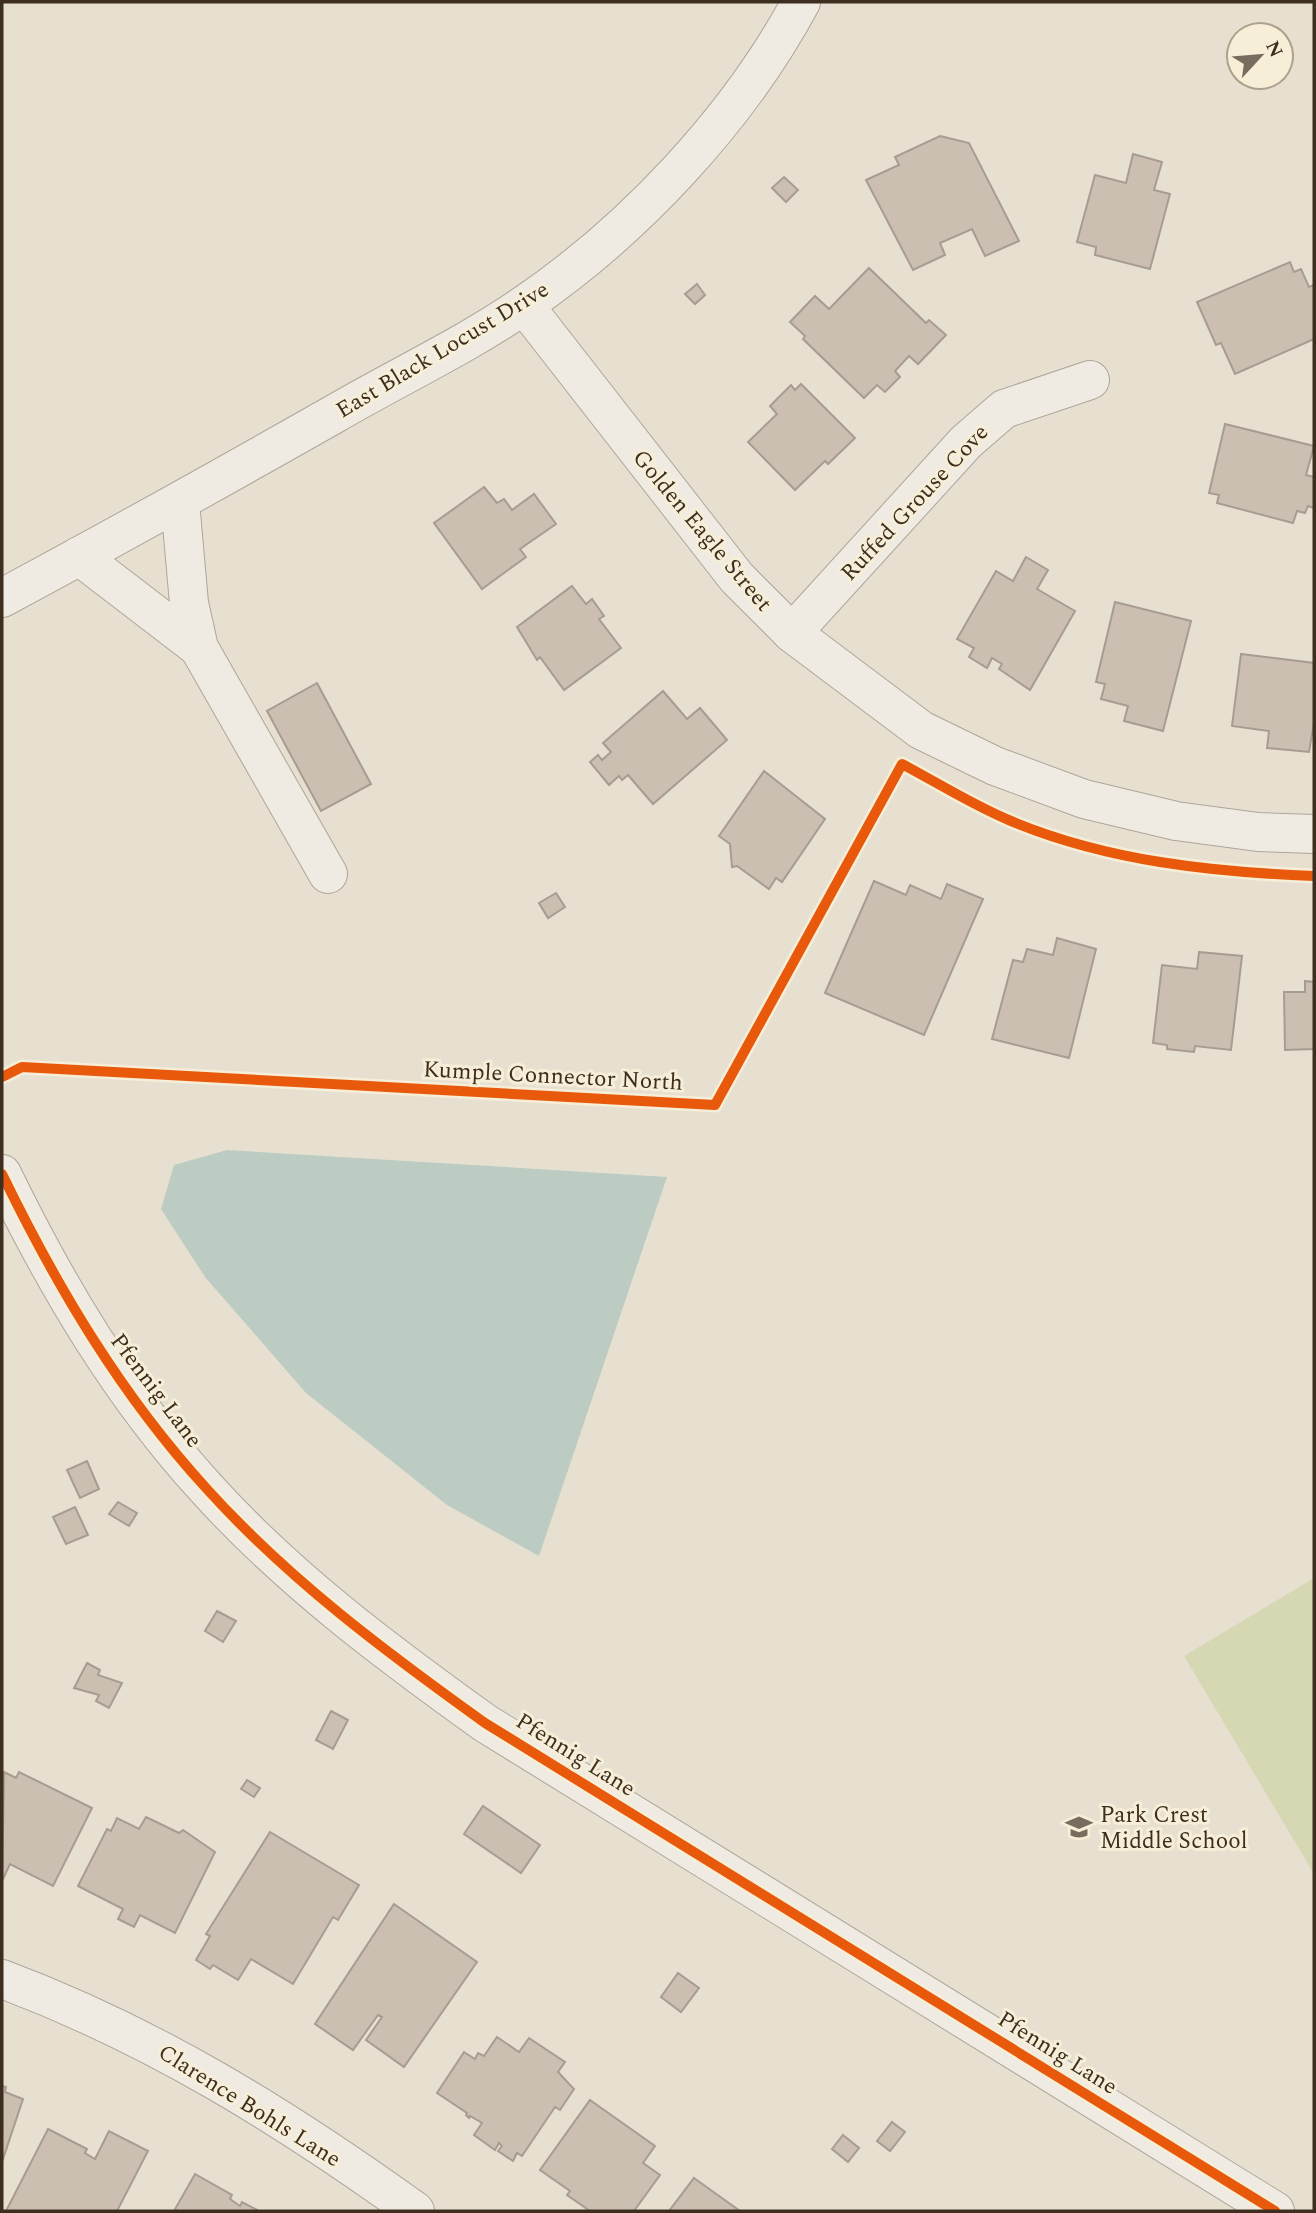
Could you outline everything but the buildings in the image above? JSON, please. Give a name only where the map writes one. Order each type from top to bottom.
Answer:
[{"type":"street","name":"East Black Locust Drive","points":[[2,598],[180,502],[524,305],[637,211],[696,152],[783,35],[801,2]]},
{"type":"street","name":"Golden Eagle Street","points":[[524,305],[737,578],[792,633],[921,730],[995,766],[1084,799],[1176,821],[1258,832],[1314,834]]},
{"type":"street","name":"Ruffed Grouse Cove","points":[[792,633],[966,442],[1004,409],[1090,380]]},
{"type":"street","points":[[180,502],[189,603],[199,648],[328,874]]},
{"type":"street","points":[[79,556],[199,648]]},
{"type":"street","name":"Pfennig Lane","points":[[2,1174],[43,1258],[90,1337],[171,1445],[206,1488],[295,1576],[386,1652],[485,1723],[1275,2211]]},
{"type":"street","name":"Clarence Bohls Lane","points":[[2,1979],[174,2054],[268,2110],[415,2211]]},
{"type":"green space","points":[[1314,1578],[1314,1874],[1184,1656]]},
{"type":"shaded area","points":[[227,1150],[667,1177],[539,1556],[447,1505],[306,1393],[205,1277],[161,1209],[174,1165]]},
{"type":"cycle path","name":"Kumple Connector North","points":[[2,1077],[22,1067],[715,1105],[902,764],[997,815],[1084,846],[1160,862],[1314,876]]},
{"type":"cycle path","points":[[2,1174],[68,1298],[146,1416],[237,1521],[339,1613],[485,1723],[1275,2211]]},
{"type":"place","name":"Park Crest Middle School","points":[[1079,1827]]}]
